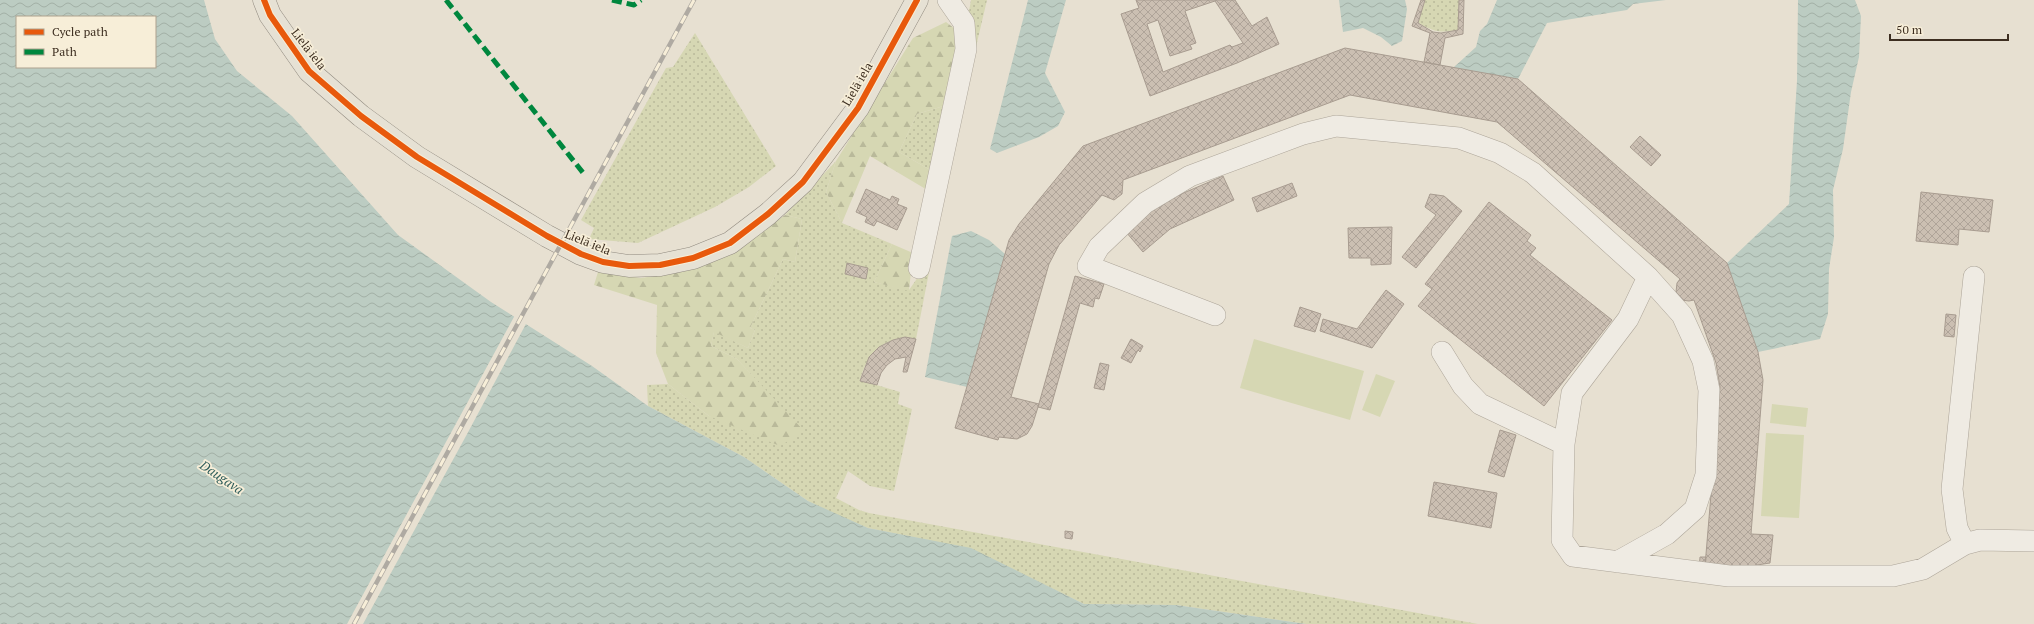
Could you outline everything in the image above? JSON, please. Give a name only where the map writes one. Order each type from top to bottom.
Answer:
[{"type":"main road","name":"Lielā iela","points":[[264,0],[270,15],[309,71],[361,116],[417,157],[547,236],[596,259],[629,266],[660,265],[693,258],[730,243],[768,214],[797,188],[858,108],[917,0]]},
{"type":"lane","points":[[919,268],[966,49],[964,23],[948,0]]},
{"type":"lane","points":[[1215,315],[1088,266],[1099,247],[1144,203],[1190,176],[1303,134],[1336,126],[1459,138],[1500,153],[1533,173],[1648,277],[1682,315],[1703,361],[1710,390],[1706,475],[1695,509],[1667,534],[1617,562]]},
{"type":"lane","points":[[1648,277],[1628,319],[1572,393],[1564,444],[1562,540],[1573,556],[1729,576],[1893,576],[1922,569],[1965,544],[1980,540],[2034,541]]},
{"type":"lane","points":[[1965,544],[1957,528],[1952,489],[1974,277]]},
{"type":"lane","points":[[1442,352],[1463,386],[1480,404],[1564,444]]},
{"type":"green space","points":[[971,0],[987,0],[959,119],[916,339],[905,338],[895,340],[879,347],[868,361],[860,380],[900,392],[898,404],[912,409],[894,491],[870,486],[848,471],[836,498],[859,510],[869,513],[1478,624],[1306,624],[1176,605],[1084,604],[971,549],[868,528],[828,512],[808,501],[744,457],[648,406],[647,385],[668,384],[709,416],[803,432],[737,359],[711,346],[714,331],[748,348],[755,330],[750,328],[783,259],[795,262],[802,219],[785,215],[836,161],[826,192],[842,223],[892,244],[874,282],[909,290],[923,270]]},
{"type":"green space","points":[[1425,0],[1459,0],[1458,30],[1437,31],[1418,23]]},
{"type":"green space","points":[[946,22],[959,32],[947,105],[917,114],[899,152],[932,171],[929,191],[870,156],[842,223],[826,192],[836,161],[913,38]]},
{"type":"green space","points":[[695,33],[776,166],[749,187],[715,207],[638,243],[589,239],[594,228],[581,220],[666,68],[673,67]]},
{"type":"green space","points":[[947,105],[932,171],[899,152],[917,114]]},
{"type":"green space","points":[[785,215],[802,219],[795,262],[783,259],[750,328],[755,330],[748,348],[714,332],[711,346],[737,359],[804,431],[780,446],[709,416],[668,384],[656,353],[657,305],[594,285],[598,272],[641,278],[686,271],[735,252]]},
{"type":"green space","points":[[892,244],[913,253],[909,291],[874,282]]},
{"type":"green space","points":[[1254,339],[1364,371],[1350,420],[1240,388]]},
{"type":"green space","points":[[1376,374],[1395,381],[1380,417],[1362,410]]},
{"type":"green space","points":[[1772,404],[1808,408],[1806,427],[1770,423]]},
{"type":"green space","points":[[1766,433],[1804,435],[1799,518],[1761,516]]},
{"type":"water","name":"Daugava","points":[[0,0],[204,0],[215,39],[237,71],[292,116],[398,235],[491,302],[592,366],[648,406],[744,457],[808,501],[868,528],[971,548],[1084,604],[1176,605],[1306,624],[0,624]]},
{"type":"water","points":[[1028,0],[1066,0],[1045,73],[1065,112],[1058,126],[1039,137],[997,153],[990,149]]},
{"type":"water","points":[[1339,0],[1405,0],[1407,9],[1402,41],[1392,46],[1381,37],[1363,28],[1343,32]]},
{"type":"water","points":[[1497,0],[1666,0],[1633,4],[1627,10],[1547,23],[1518,79],[1453,68],[1476,47],[1480,31],[1487,24]]},
{"type":"water","points":[[1798,0],[1855,0],[1861,16],[1859,57],[1851,92],[1843,149],[1833,190],[1834,237],[1829,269],[1828,314],[1820,339],[1758,352],[1727,263],[1789,204],[1797,81]]},
{"type":"water","points":[[971,231],[989,240],[1005,254],[967,387],[925,377],[952,236]]},
{"type":"pier","points":[[515,315],[527,322],[466,436],[363,624],[347,624]]},
{"type":"building","points":[[1136,0],[1235,0],[1252,26],[1267,17],[1279,44],[1237,63],[1150,96],[1121,14],[1139,8]],"holes":[[[1215,1],[1243,43],[1232,47],[1230,45],[1163,72],[1147,24],[1158,20],[1170,56],[1192,49],[1190,45],[1196,43],[1185,11]]]},
{"type":"building","points":[[1421,0],[1425,0],[1418,23],[1433,32],[1441,33],[1458,30],[1459,0],[1464,0],[1463,34],[1445,38],[1440,65],[1424,62],[1430,33],[1412,26]]},
{"type":"building","points":[[1345,48],[1518,79],[1727,263],[1758,352],[1763,380],[1751,534],[1773,535],[1770,563],[1757,565],[1748,569],[1705,566],[1720,387],[1716,363],[1694,300],[1681,300],[1676,292],[1677,283],[1680,279],[1497,122],[1350,95],[1123,180],[1122,194],[1114,200],[1102,195],[1059,245],[1049,264],[1011,397],[1039,404],[1032,426],[1027,434],[1017,439],[999,437],[998,440],[955,428],[1009,240],[1019,224],[1083,146]]},
{"type":"building","points":[[1640,136],[1661,155],[1651,166],[1630,147]]},
{"type":"building","points":[[1223,176],[1234,200],[1170,229],[1143,252],[1126,232],[1158,204]]},
{"type":"building","points":[[1292,183],[1297,196],[1257,212],[1252,198]]},
{"type":"building","points":[[866,189],[890,200],[892,196],[899,199],[897,204],[907,208],[897,230],[877,221],[874,226],[865,222],[867,217],[856,212]]},
{"type":"building","points":[[1921,192],[1993,200],[1989,232],[1959,229],[1958,245],[1916,241]]},
{"type":"building","points":[[1430,194],[1444,196],[1462,211],[1416,268],[1402,257],[1436,215],[1425,207]]},
{"type":"building","points":[[1489,202],[1531,235],[1527,241],[1536,248],[1530,255],[1612,320],[1544,406],[1418,306],[1432,289],[1425,284]]},
{"type":"building","points":[[1392,227],[1391,264],[1371,265],[1371,258],[1349,258],[1348,228]]},
{"type":"building","points":[[847,263],[868,268],[866,279],[845,274]]},
{"type":"building","points":[[1075,276],[1104,284],[1099,299],[1095,298],[1093,307],[1080,303],[1050,410],[1038,407]]},
{"type":"building","points":[[1386,290],[1404,304],[1372,348],[1320,331],[1323,319],[1357,329]]},
{"type":"building","points":[[1300,307],[1321,314],[1315,332],[1294,326]]},
{"type":"building","points":[[1946,314],[1956,315],[1954,337],[1944,336]]},
{"type":"building","points":[[905,337],[916,339],[907,372],[903,372],[906,357],[895,359],[887,365],[881,373],[877,385],[860,381],[869,357],[879,347],[893,340]]},
{"type":"building","points":[[1131,339],[1143,346],[1140,352],[1138,350],[1131,363],[1121,358]]},
{"type":"building","points":[[1100,363],[1109,365],[1104,390],[1094,388]]},
{"type":"building","points":[[1500,430],[1516,435],[1504,477],[1488,472]]},
{"type":"building","points":[[1434,482],[1497,493],[1491,528],[1428,516]]},
{"type":"building","points":[[1065,531],[1073,532],[1072,539],[1065,538]]},
{"type":"building","points":[[1700,557],[1706,557],[1705,570],[1699,569]]},
{"type":"railway","points":[[354,624],[694,0]]},
{"type":"marked path","points":[[446,0],[584,174]]},
{"type":"marked path","points":[[612,0],[634,5],[641,0]]},
{"type":"cycle path","points":[[264,0],[270,15],[309,71],[361,116],[417,157],[547,236],[581,254],[603,262],[629,266],[660,265],[693,258],[730,243],[768,214],[803,182],[858,108],[917,0]]}]
